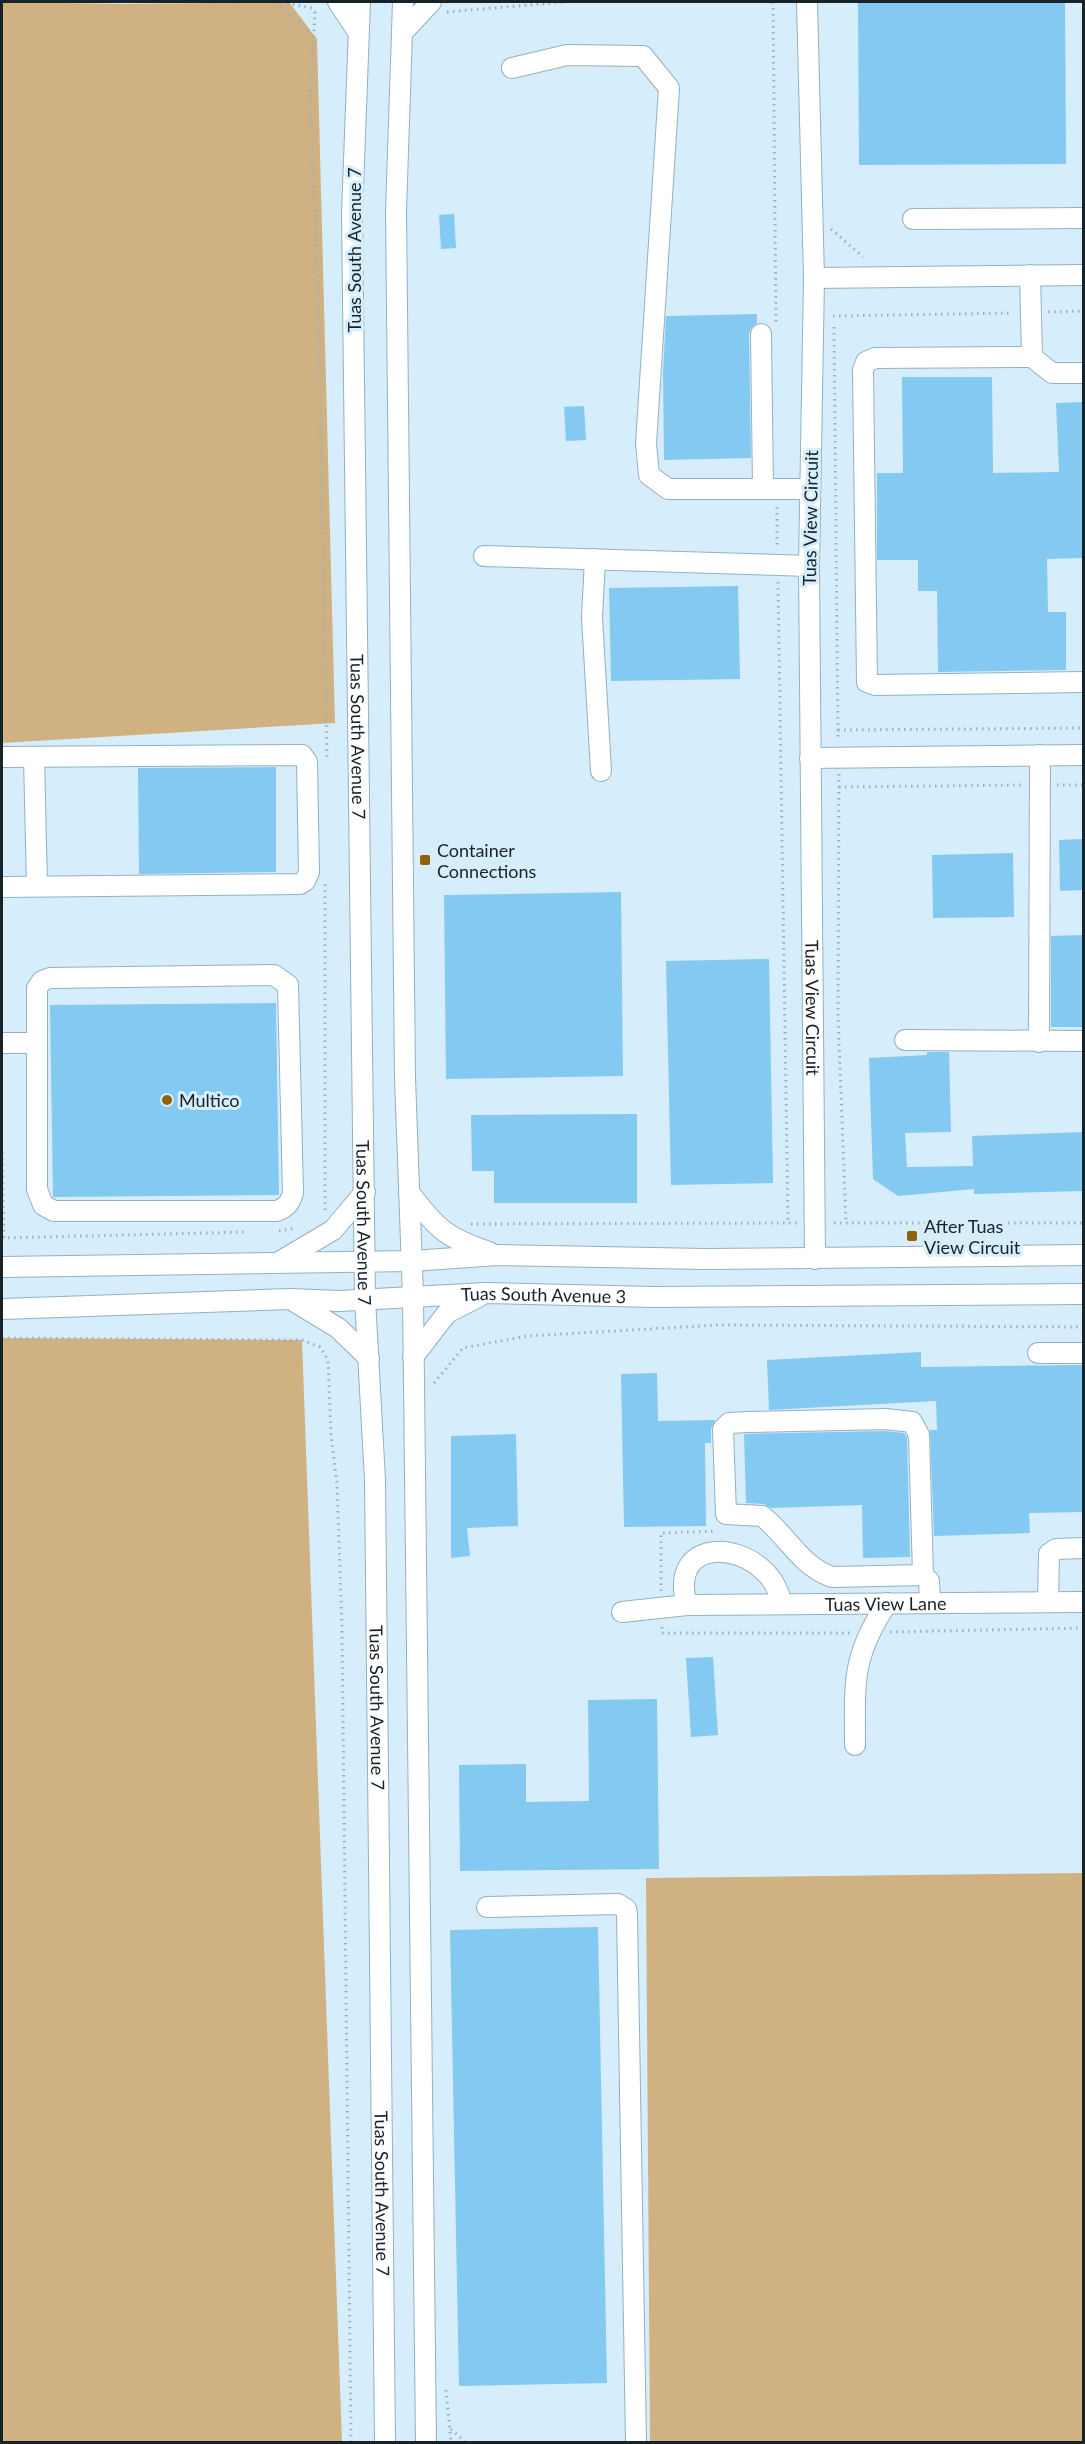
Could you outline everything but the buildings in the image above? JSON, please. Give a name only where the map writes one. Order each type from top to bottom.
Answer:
[{"type":"street","points":[[338,2],[358,32]]},
{"type":"street","name":"Tuas South Avenue 7","points":[[360,2],[352,214],[365,1299],[375,1480],[385,2442]]},
{"type":"street","points":[[403,2],[396,211],[405,1078],[413,1296],[426,2442]]},
{"type":"street","name":"Tuas View Circuit","points":[[807,2],[814,278],[808,566],[815,1259]]},
{"type":"street","points":[[402,33],[436,8]]},
{"type":"street","points":[[512,68],[567,55],[644,56],[669,88],[646,444],[649,475],[668,489],[810,489]]},
{"type":"street","points":[[913,219],[1083,218]]},
{"type":"street","points":[[1030,275],[1032,357]]},
{"type":"street","points":[[814,278],[1083,275]]},
{"type":"street","points":[[768,335],[770,489]]},
{"type":"street","points":[[1083,373],[1052,373],[1032,357],[875,358],[864,365],[867,682],[875,685],[1083,682]]},
{"type":"street","points":[[484,556],[808,566]]},
{"type":"street","points":[[594,559],[592,617],[602,771]]},
{"type":"street","points":[[2,757],[302,755],[307,762],[309,872],[305,881],[300,884],[2,887]]},
{"type":"street","points":[[1039,1042],[1040,755]]},
{"type":"street","points":[[810,758],[1083,755]]},
{"type":"street","points":[[34,757],[37,886]]},
{"type":"street","points":[[274,975],[281,978],[288,985],[293,1192],[291,1202],[277,1211],[54,1211],[44,1205],[37,1189],[37,1043],[37,988],[42,981],[50,978],[274,975]]},
{"type":"street","points":[[905,1040],[1083,1041]]},
{"type":"street","points":[[2,1043],[37,1043]]},
{"type":"street","points":[[277,1263],[333,1230],[365,1192]]},
{"type":"street","points":[[409,1192],[429,1218],[457,1241],[498,1255]]},
{"type":"street","name":"Tuas South Avenue 3","points":[[2,1267],[412,1261],[498,1255],[815,1259],[1083,1255]]},
{"type":"street","points":[[413,1357],[447,1313],[485,1293]]},
{"type":"street","name":"Tuas South Avenue 3","points":[[2,1310],[485,1293],[654,1297],[1083,1294]]},
{"type":"street","points":[[290,1299],[322,1316],[369,1358]]},
{"type":"street","points":[[1038,1353],[1083,1353]]},
{"type":"street","points":[[923,1575],[832,1577],[820,1573],[795,1553],[762,1516],[726,1514],[723,1510],[723,1429],[729,1423],[748,1422],[886,1419],[912,1422],[919,1435],[923,1575],[929,1581],[930,1603]]},
{"type":"street","points":[[1048,1602],[1049,1554],[1056,1549],[1083,1548]]},
{"type":"street","points":[[687,1605],[684,1594],[689,1567],[695,1557],[713,1550],[730,1552],[754,1563],[768,1575],[782,1603]]},
{"type":"street","name":"Tuas View Lane","points":[[622,1612],[687,1605],[1083,1602]]},
{"type":"street","points":[[855,1745],[855,1681],[859,1659],[868,1633],[887,1603]]},
{"type":"street","points":[[487,1907],[618,1904],[626,1909],[636,2442]]},
{"type":"path","points":[[196,2],[242,2]]},
{"type":"path","points":[[276,2],[312,34]]},
{"type":"path","points":[[281,2],[312,8],[315,13],[310,98],[318,283],[327,763]]},
{"type":"path","points":[[436,8],[565,2]]},
{"type":"path","points":[[768,335],[773,2]]},
{"type":"path","points":[[831,218],[832,239]]},
{"type":"path","points":[[831,229],[860,257],[868,258]]},
{"type":"path","points":[[833,307],[838,543],[838,1015],[846,1223]]},
{"type":"path","points":[[833,316],[1083,310]]},
{"type":"path","points":[[770,489],[778,565],[788,1222]]},
{"type":"path","points":[[838,730],[1083,728]]},
{"type":"path","points":[[839,787],[974,783],[1083,784]]},
{"type":"path","points":[[324,1213],[327,1151],[326,874]]},
{"type":"path","points":[[2,1152],[3,1238],[248,1232]]},
{"type":"path","points":[[468,1223],[525,1226],[788,1222],[1083,1223]]},
{"type":"path","points":[[271,1231],[302,1228]]},
{"type":"path","points":[[429,1390],[463,1348],[527,1336],[718,1325],[1083,1327]]},
{"type":"path","points":[[2,1338],[302,1340],[320,1347],[328,1360],[331,1435],[337,1484],[342,1617],[351,2442]]},
{"type":"path","points":[[445,2383],[451,2442]]},
{"type":"path","points":[[450,2428],[465,2442]]},
{"type":"shaded area","points":[[3,2],[121,4],[289,2],[317,39],[335,723],[2,743]]},
{"type":"shaded area","points":[[2,1338],[302,1340],[342,2442],[2,2442]]},
{"type":"shaded area","points":[[1083,1873],[1083,2442],[650,2442],[646,1878]]},
{"type":"place","name":"Container Connections","points":[[425,860]]},
{"type":"place","name":"Multico","points":[[167,1100]]},
{"type":"place","name":"After Tuas View Circuit","points":[[912,1236]]}]
